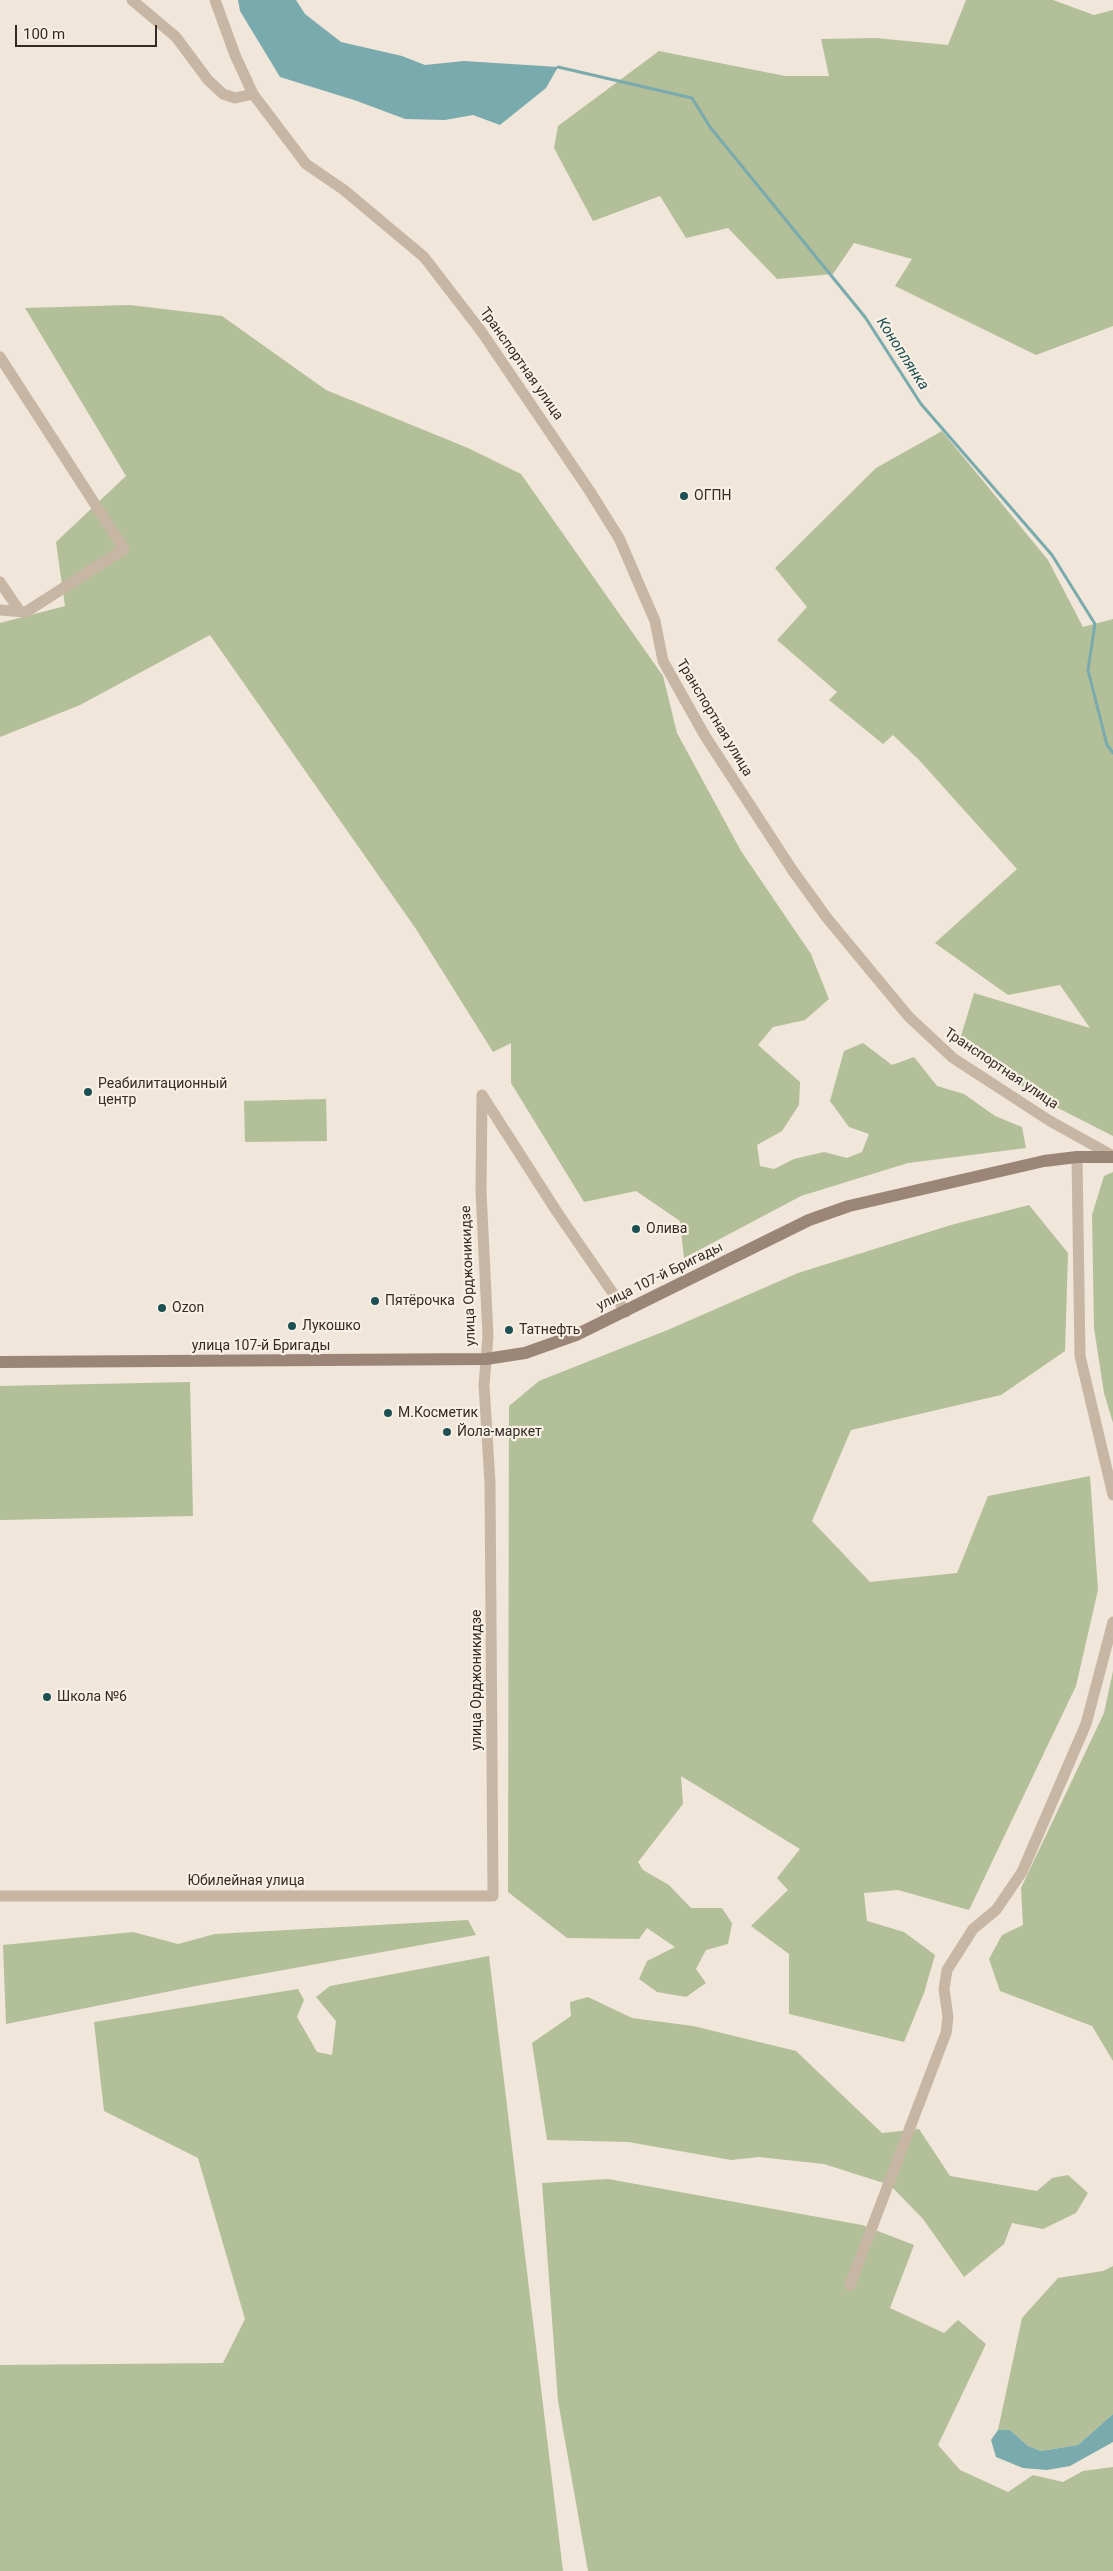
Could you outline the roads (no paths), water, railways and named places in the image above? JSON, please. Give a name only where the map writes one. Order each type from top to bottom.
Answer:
[{"type":"main road","name":"улица 107-й Бригады","points":[[0,1362],[486,1359],[525,1353],[553,1344],[626,1312],[809,1220],[859,1204],[1044,1161],[1077,1156],[1113,1156]]},
{"type":"street","points":[[132,0],[176,37],[208,80],[223,94],[235,98],[253,94]]},
{"type":"street","name":"Транспортная улица","points":[[215,0],[235,55],[253,94],[306,164],[356,200],[424,257],[481,331],[557,441],[620,538],[654,621],[663,661],[705,736],[793,872],[856,955],[909,1017],[953,1058],[1050,1121],[1113,1156]]},
{"type":"street","points":[[0,357],[124,548],[26,612],[0,610]]},
{"type":"street","points":[[0,582],[19,610]]},
{"type":"street","name":"улица Орджоникидзе","points":[[493,1896],[490,1483],[484,1385],[488,1336],[481,1191],[482,1094],[557,1212],[626,1312]]},
{"type":"street","points":[[1077,1156],[1080,1356],[1113,1495]]},
{"type":"street","points":[[850,2285],[946,2033],[948,2017],[944,1989],[947,1970],[973,1929],[996,1910],[1022,1872],[1086,1724],[1113,1622]]},
{"type":"street","name":"Юбилейная улица","points":[[0,1896],[493,1896]]},
{"type":"water","points":[[238,0],[296,0],[305,14],[341,42],[402,56],[425,65],[464,61],[558,67],[546,88],[500,125],[473,115],[445,120],[405,119],[357,101],[280,77],[240,11]]},
{"type":"water","points":[[1113,2414],[1113,2442],[1070,2466],[1047,2470],[1023,2468],[996,2457],[991,2440],[998,2430],[1010,2430],[1028,2446],[1041,2451],[1078,2445]]},
{"type":"waterway","name":"Коноплянка","points":[[558,67],[692,98],[710,127],[865,317],[921,404],[1052,555],[1095,624],[1088,670],[1107,745],[1113,753]]},
{"type":"place","name":"ОГПН","points":[[684,496]]},
{"type":"place","name":"Реабилитационный центр","points":[[88,1092]]},
{"type":"place","name":"Олива","points":[[636,1229]]},
{"type":"place","name":"Пятёрочка","points":[[375,1301]]},
{"type":"place","name":"Ozon","points":[[162,1308]]},
{"type":"place","name":"Лукошко","points":[[292,1326]]},
{"type":"place","name":"Татнефть","points":[[509,1330]]},
{"type":"place","name":"М.Косметик","points":[[388,1413]]},
{"type":"place","name":"Йола-маркет","points":[[447,1432]]},
{"type":"place","name":"Школа №6","points":[[47,1697]]}]
